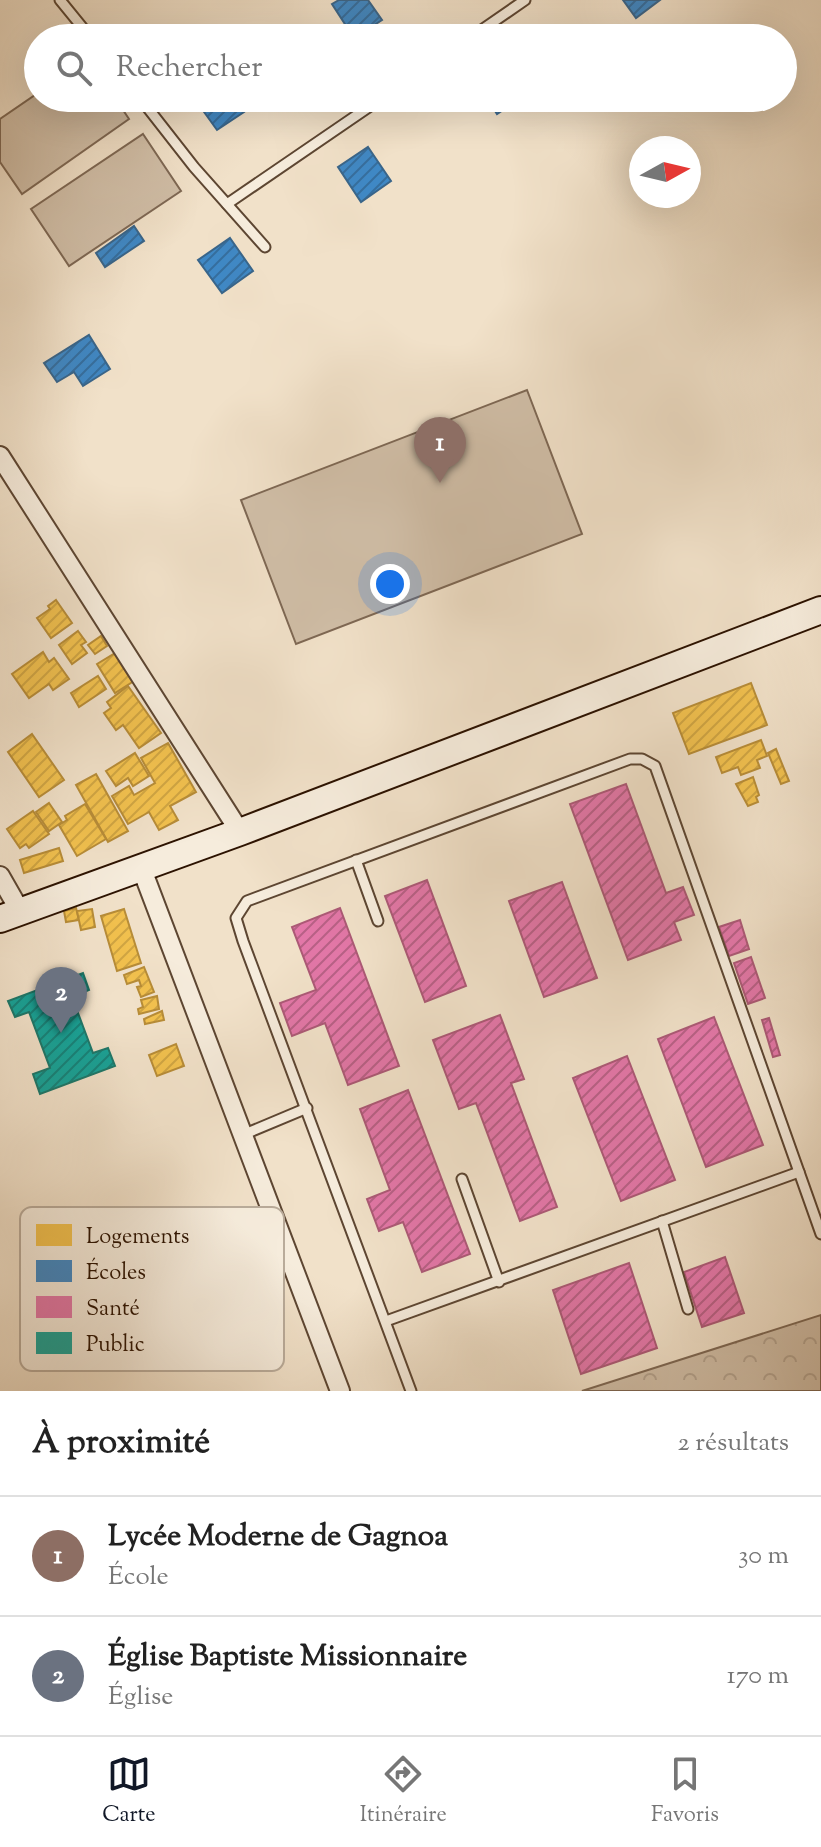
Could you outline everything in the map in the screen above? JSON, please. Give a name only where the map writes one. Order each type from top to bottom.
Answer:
[{"type":"street","points":[[0,456],[240,832]]},
{"type":"street","points":[[0,876],[10,915],[240,832],[821,610]]},
{"type":"street","points":[[141,867],[272,1207]]},
{"type":"street","points":[[284,1240],[340,1391]]},
{"type":"lane","points":[[60,0],[80,24]]},
{"type":"lane","points":[[490,24],[525,0]]},
{"type":"lane","points":[[151,112],[265,247]]},
{"type":"lane","points":[[227,204],[362,112]]},
{"type":"lane","points":[[411,1391],[236,918],[247,901],[630,759],[642,759],[655,766],[821,1234]]},
{"type":"lane","points":[[356,860],[378,921]]},
{"type":"lane","points":[[245,1134],[307,1108]]},
{"type":"lane","points":[[386,1321],[799,1172]]},
{"type":"lane","points":[[462,1179],[499,1282]]},
{"type":"lane","points":[[662,1221],[688,1309]]},
{"type":"green space","points":[[24,103],[24,112],[124,112],[129,119],[22,194],[0,162],[0,119]]},
{"type":"green space","points":[[143,134],[181,191],[69,266],[31,209]]},
{"type":"green space","points":[[527,390],[582,534],[296,644],[241,500]]},
{"type":"green space","points":[[821,1315],[821,1391],[582,1391]]},
{"type":"building: Logements","points":[[56,600],[72,623],[51,638],[37,618],[50,609],[48,606]]},
{"type":"building: Logements","points":[[78,631],[86,642],[81,645],[87,653],[72,664],[59,645]]},
{"type":"building: Logements","points":[[101,636],[107,646],[95,654],[88,645]]},
{"type":"building: Logements","points":[[43,652],[49,662],[54,658],[69,679],[53,690],[49,684],[29,698],[12,674]]},
{"type":"building: Logements","points":[[117,652],[134,681],[115,693],[97,664]]},
{"type":"building: Logements","points":[[98,676],[106,689],[79,707],[71,693]]},
{"type":"building: Logements","points":[[751,683],[767,725],[689,754],[673,713]]},
{"type":"building: Logements","points":[[128,686],[161,733],[139,748],[123,725],[116,730],[104,713],[111,708],[107,702]]},
{"type":"building: Logements","points":[[32,734],[64,780],[39,797],[8,752]]},
{"type":"building: Logements","points":[[761,740],[767,756],[757,760],[760,768],[741,775],[738,767],[722,773],[716,757]]},
{"type":"building: Logements","points":[[168,743],[196,792],[170,806],[178,820],[159,830],[149,812],[128,824],[112,796],[129,786],[134,795],[155,783],[141,758]]},
{"type":"building: Logements","points":[[776,749],[789,781],[781,784],[768,753]]},
{"type":"building: Logements","points":[[135,753],[149,776],[133,786],[128,778],[116,786],[106,771]]},
{"type":"building: Logements","points":[[96,774],[128,831],[108,842],[76,785]]},
{"type":"building: Logements","points":[[753,777],[758,802],[748,806],[736,784]]},
{"type":"building: Logements","points":[[49,803],[62,822],[49,831],[36,812]]},
{"type":"building: Logements","points":[[85,804],[106,839],[77,856],[59,825],[67,820],[65,816]]},
{"type":"building: Logements","points":[[33,811],[49,834],[29,848],[26,844],[20,848],[7,829]]},
{"type":"building: Logements","points":[[59,848],[63,861],[24,873],[20,860]]},
{"type":"building: Logements","points":[[76,908],[79,920],[66,922],[64,911]]},
{"type":"building: Logements","points":[[92,909],[95,927],[81,930],[77,911]]},
{"type":"building: Logements","points":[[124,909],[141,963],[117,971],[101,916]]},
{"type":"building: Logements","points":[[144,967],[154,992],[141,997],[137,987],[141,986],[139,980],[127,984],[124,975]]},
{"type":"building: Logements","points":[[157,996],[159,1009],[139,1014],[138,1009],[143,1007],[141,1000]]},
{"type":"building: Logements","points":[[162,1011],[164,1020],[145,1024],[144,1019]]},
{"type":"building: Logements","points":[[176,1044],[184,1066],[157,1076],[149,1055]]},
{"type":"building: Écoles","points":[[339,0],[368,0],[382,20],[376,24],[345,24],[332,4]]},
{"type":"building: Écoles","points":[[623,0],[660,0],[636,18]]},
{"type":"building: Écoles","points":[[204,112],[244,112],[217,130]]},
{"type":"building: Écoles","points":[[368,147],[391,181],[361,202],[338,167]]},
{"type":"building: Écoles","points":[[134,226],[144,241],[105,267],[96,253]]},
{"type":"building: Écoles","points":[[230,238],[253,271],[222,293],[198,260]]},
{"type":"building: Écoles","points":[[89,335],[110,369],[83,386],[74,372],[57,382],[44,363]]},
{"type":"building: Santé","points":[[626,784],[666,893],[683,887],[694,915],[674,922],[681,940],[628,960],[570,804]]},
{"type":"building: Santé","points":[[427,880],[466,986],[425,1002],[385,896]]},
{"type":"building: Santé","points":[[562,882],[597,978],[544,997],[509,901]]},
{"type":"building: Santé","points":[[340,908],[399,1066],[348,1085],[325,1023],[292,1036],[280,1003],[316,990],[292,927]]},
{"type":"building: Santé","points":[[740,920],[749,949],[729,956],[719,927]]},
{"type":"building: Santé","points":[[751,957],[765,998],[748,1004],[734,963]]},
{"type":"building: Santé","points":[[500,1015],[524,1079],[511,1083],[557,1207],[520,1221],[476,1103],[459,1109],[433,1040]]},
{"type":"building: Santé","points":[[714,1017],[763,1145],[706,1167],[658,1039]]},
{"type":"building: Santé","points":[[769,1018],[780,1055],[773,1057],[762,1020]]},
{"type":"building: Santé","points":[[627,1056],[675,1180],[621,1201],[573,1078]]},
{"type":"building: Santé","points":[[408,1090],[470,1254],[422,1272],[403,1222],[379,1231],[367,1199],[390,1190],[360,1109]]},
{"type":"building: Santé","points":[[725,1257],[744,1313],[702,1327],[684,1272]]},
{"type":"building: Santé","points":[[629,1263],[657,1348],[581,1374],[553,1290]]},
{"type":"building: Public","points":[[83,973],[89,990],[72,997],[93,1053],[108,1048],[115,1066],[40,1094],[33,1074],[50,1068],[29,1012],[15,1017],[8,1001]]},
{"type":"place","name":"Lycée Moderne de Gagnoa","points":[[440,483]]},
{"type":"place","name":"Église Baptiste Missionnaire","points":[[61,1033]]}]
